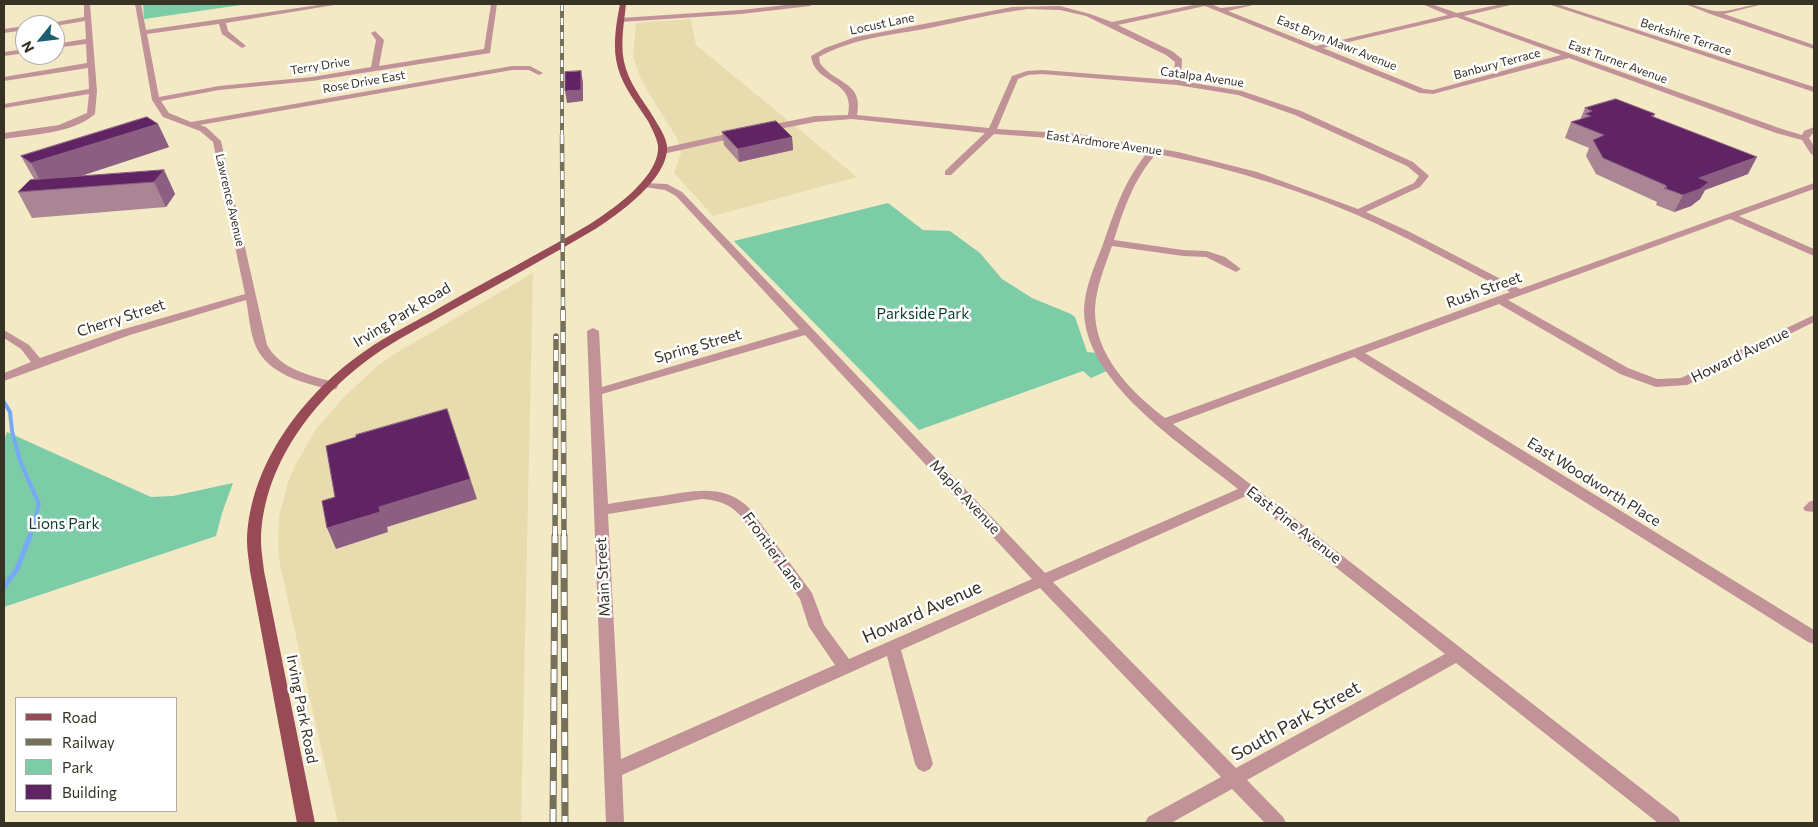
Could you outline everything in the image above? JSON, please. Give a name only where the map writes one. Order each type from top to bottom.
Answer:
[{"type":"main road","points":[[623,4],[620,59],[623,72],[630,88],[658,131],[663,150]]},
{"type":"main road","name":"Irving Park Road","points":[[306,823],[257,571],[254,540],[261,498],[279,451],[303,416],[360,360],[605,219],[646,185],[653,175],[663,150]]},
{"type":"street","points":[[4,136],[60,127],[81,120],[92,112],[87,4]]},
{"type":"street","points":[[138,4],[156,100]]},
{"type":"street","points":[[144,33],[337,4]]},
{"type":"street","name":"Terry Drive","points":[[156,100],[207,90],[293,82],[487,51],[494,4]]},
{"type":"street","points":[[621,20],[810,4]]},
{"type":"street","points":[[1013,4],[1021,8]]},
{"type":"street","points":[[1108,24],[1206,4]]},
{"type":"street","name":"East Bryn Mawr Avenue","points":[[1206,4],[1410,86],[1432,92]]},
{"type":"street","points":[[1221,10],[1254,4]]},
{"type":"street","name":"East Turner Avenue","points":[[1426,4],[1779,131],[1805,138]]},
{"type":"street","points":[[1316,48],[1426,20],[1457,16],[1512,4]]},
{"type":"street","name":"Berkshire Terrace","points":[[1551,4],[1814,90]]},
{"type":"street","points":[[1688,4],[1814,47]]},
{"type":"street","points":[[1714,14],[1760,4]]},
{"type":"street","name":"Locust Lane","points":[[852,117],[854,101],[850,91],[818,68],[815,56],[823,51],[869,37],[1021,8],[1060,8],[1084,14],[1108,24],[1176,57],[1180,65],[1177,83]]},
{"type":"street","points":[[65,22],[87,19]]},
{"type":"street","points":[[222,21],[225,32],[242,46]]},
{"type":"street","points":[[375,32],[380,40],[375,59],[375,69]]},
{"type":"street","points":[[65,45],[89,41]]},
{"type":"street","name":"Banbury Terrace","points":[[1432,92],[1568,56]]},
{"type":"street","points":[[4,79],[91,65]]},
{"type":"street","name":"Rose Drive East","points":[[192,124],[512,68],[530,68],[539,73]]},
{"type":"street","name":"Catalpa Avenue","points":[[992,131],[1015,78],[1027,73],[1052,73],[1177,83],[1239,93],[1282,106],[1410,164],[1424,176],[1417,185],[1358,212]]},
{"type":"street","points":[[4,106],[92,91]]},
{"type":"street","name":"Lawrence Avenue","points":[[156,100],[166,115],[192,124],[212,135],[217,141],[260,344],[265,355],[272,363],[283,369],[332,386]]},
{"type":"street","name":"East Ardmore Avenue","points":[[663,150],[815,119],[852,117],[992,131],[1078,137],[1155,150],[1254,174],[1358,212],[1404,233],[1520,293]]},
{"type":"street","points":[[1814,129],[1807,132],[1805,138],[1814,152]]},
{"type":"street","points":[[948,173],[992,131]]},
{"type":"street","name":"East Pine Avenue","points":[[1155,150],[1132,179],[1092,292],[1090,318],[1093,334],[1099,352],[1122,387],[1144,408],[1672,823]]},
{"type":"street","name":"Maple Avenue","points":[[646,185],[667,187],[679,194],[1043,580],[1277,823]]},
{"type":"street","name":"Rush Street","points":[[1164,423],[1680,233],[1814,186]]},
{"type":"street","points":[[1731,216],[1814,253]]},
{"type":"street","points":[[1109,242],[1212,255],[1236,269]]},
{"type":"street","name":"Cherry Street","points":[[4,377],[37,362],[128,330],[250,296]]},
{"type":"street","name":"Howard Avenue","points":[[1500,300],[1624,371],[1656,384],[1684,382],[1814,318]]},
{"type":"street","name":"Spring Street","points":[[597,392],[808,330]]},
{"type":"street","name":"Main Street","points":[[593,331],[615,823]]},
{"type":"street","points":[[4,332],[25,347],[37,362]]},
{"type":"street","name":"East Woodworth Place","points":[[1356,353],[1814,638]]},
{"type":"street","name":"Howard Avenue","points":[[612,771],[1249,490]]},
{"type":"street","name":"Frontier Lane","points":[[600,510],[702,494],[719,496],[734,502],[745,512],[807,597],[817,627],[846,668]]},
{"type":"street","points":[[892,647],[924,764]]},
{"type":"street","name":"South Park Street","points":[[1154,823],[1458,654]]},
{"type":"shaded area","points":[[691,19],[696,45],[857,177],[713,216],[674,173],[681,153],[677,138],[640,77],[633,57],[636,23]]},
{"type":"shaded area","points":[[533,273],[521,823],[338,823],[280,565],[278,549],[279,516],[288,482],[316,429],[343,398],[374,369],[391,356]]},
{"type":"green space","points":[[143,4],[248,4],[144,19]]},
{"type":"green space","name":"Parkside Park","points":[[888,203],[923,230],[950,231],[980,253],[1002,279],[1032,298],[1075,317],[1087,352],[1097,353],[1107,371],[1091,378],[1083,371],[919,430],[734,241]]},
{"type":"green space","name":"Lions Park","points":[[7,432],[151,497],[173,496],[233,483],[216,536],[4,607],[4,441]]},
{"type":"building","points":[[581,71],[581,90],[565,91],[565,72]]},
{"type":"building","points":[[1616,99],[1655,114],[1651,116],[1757,157],[1699,178],[1709,182],[1700,189],[1683,195],[1664,188],[1667,187],[1603,158],[1593,140],[1604,135],[1571,122],[1591,116],[1585,114],[1592,111],[1585,108]]},
{"type":"building","points":[[147,117],[158,124],[31,163],[21,156]]},
{"type":"building","points":[[776,121],[792,137],[738,149],[722,132]]},
{"type":"building","points":[[164,170],[154,182],[18,192],[30,180]]},
{"type":"building","points":[[447,409],[470,479],[379,507],[380,512],[327,528],[322,501],[335,497],[326,446],[356,437],[356,435]]},
{"type":"waterway","points":[[4,402],[10,412],[12,431],[20,461],[39,504],[30,537]]},
{"type":"waterway","points":[[4,587],[17,569],[30,536]]},
{"type":"railway","points":[[562,4],[562,135]]},
{"type":"railway","points":[[562,135],[563,311]]},
{"type":"railway","points":[[563,310],[564,537]]},
{"type":"railway","points":[[555,537],[556,336]]},
{"type":"railway","points":[[553,823],[555,536]]},
{"type":"railway","points":[[564,536],[565,823]]}]
